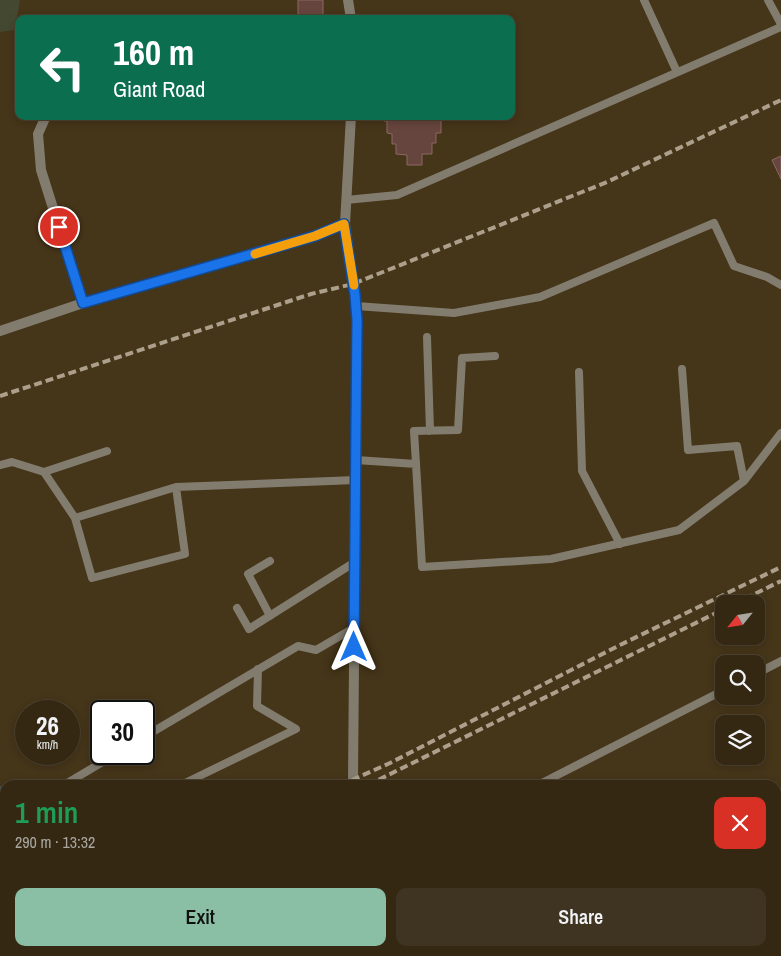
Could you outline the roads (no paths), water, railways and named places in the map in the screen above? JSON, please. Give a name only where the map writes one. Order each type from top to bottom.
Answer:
[{"type":"street","points":[[348,0],[350,15]]},
{"type":"street","points":[[44,120],[38,134],[41,170],[83,303]]},
{"type":"street","points":[[351,120],[344,224],[356,306],[353,780]]},
{"type":"street","points":[[0,331],[83,303],[315,236],[344,224]]},
{"type":"lane","points":[[644,0],[677,72]]},
{"type":"lane","points":[[346,200],[398,195],[781,25],[768,0]]},
{"type":"lane","points":[[356,306],[454,313],[540,297],[714,223],[734,266],[767,277],[781,285]]},
{"type":"lane","points":[[427,337],[430,431]]},
{"type":"lane","points":[[495,356],[462,358],[458,430],[414,431],[422,568],[551,559],[679,530],[744,481],[781,433]]},
{"type":"lane","points":[[682,369],[688,450],[737,446],[744,481]]},
{"type":"lane","points":[[579,372],[582,471],[620,544]]},
{"type":"lane","points":[[0,466],[12,462],[44,472],[107,451]]},
{"type":"lane","points":[[356,460],[416,464]]},
{"type":"lane","points":[[44,472],[75,518],[92,578],[185,554],[176,487]]},
{"type":"lane","points":[[75,518],[176,487],[356,480]]},
{"type":"lane","points":[[270,561],[248,574],[270,616]]},
{"type":"lane","points":[[236,608],[249,629],[355,562]]},
{"type":"lane","points":[[155,730],[298,646],[316,650],[354,628]]},
{"type":"lane","points":[[765,669],[781,661]]},
{"type":"lane","points":[[191,780],[296,729],[257,706],[258,669]]},
{"type":"lane","points":[[548,780],[715,695]]},
{"type":"lane","points":[[72,780],[98,765]]},
{"type":"railway","points":[[0,396],[311,294],[353,284],[607,182],[781,100]]},
{"type":"railway","points":[[352,780],[390,763],[620,645],[781,567]]},
{"type":"railway","points":[[752,595],[781,581]]},
{"type":"railway","points":[[378,780],[715,613]]}]
